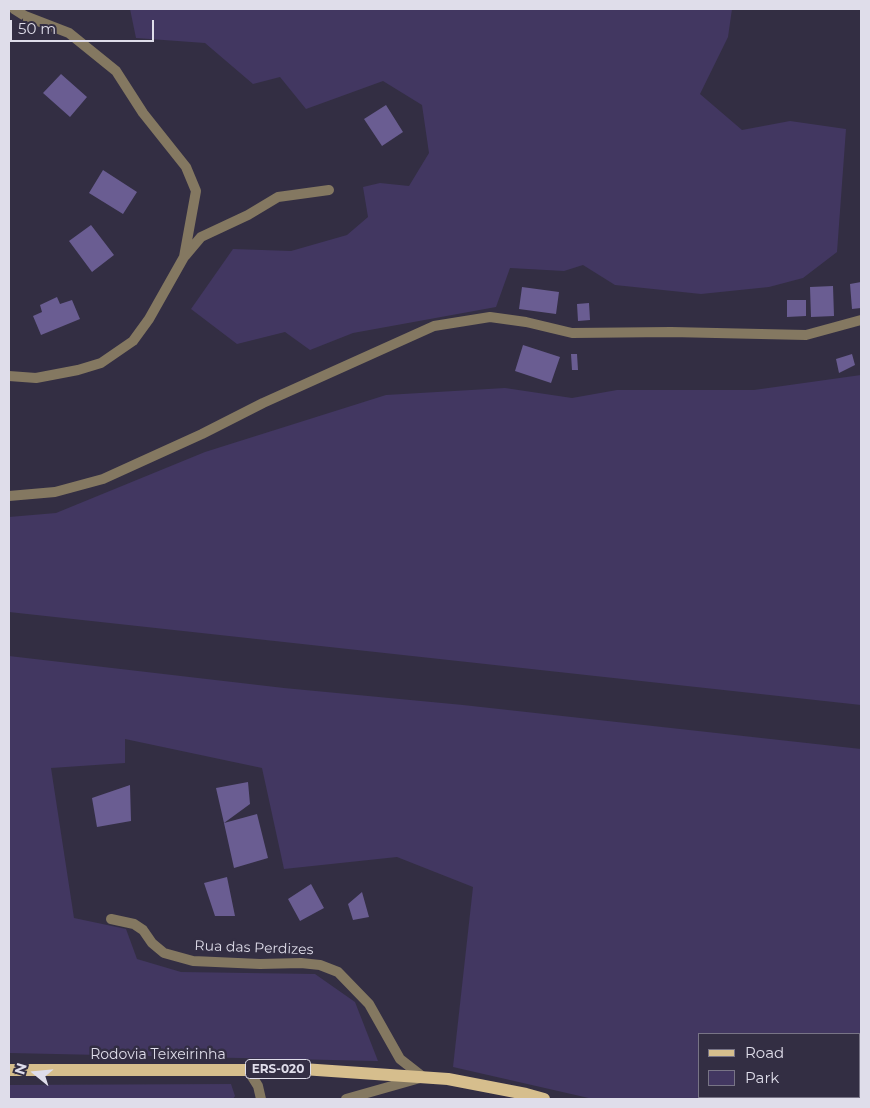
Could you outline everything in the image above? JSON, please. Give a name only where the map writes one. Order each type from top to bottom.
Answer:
[{"type":"main road","name":"Rodovia Teixeirinha","points":[[9,1070],[248,1070],[288,1068],[448,1079],[544,1099]]},
{"type":"street","points":[[14,9],[25,16],[70,33],[116,72],[143,113],[186,167],[196,191],[184,257]]},
{"type":"street","points":[[9,376],[36,378],[78,370],[101,363],[133,340],[138,334],[149,319],[184,257],[201,237],[248,215],[278,197],[330,190]]},
{"type":"street","points":[[9,496],[55,492],[103,479],[202,434],[263,403],[434,326],[490,317],[526,322],[572,333],[671,332],[806,335],[861,320]]},
{"type":"street","name":"Rua das Perdizes","points":[[111,919],[134,924],[143,930],[152,943],[164,953],[193,961],[320,965],[338,972],[369,1004],[400,1059],[423,1077]]},
{"type":"street","points":[[248,1070],[258,1086],[261,1099]]},
{"type":"street","points":[[346,1099],[423,1077]]},
{"type":"green space","points":[[130,9],[732,9],[728,37],[700,94],[742,130],[790,121],[846,129],[837,252],[803,278],[769,287],[701,294],[615,285],[583,265],[564,271],[510,268],[496,307],[353,333],[310,350],[285,332],[237,344],[191,309],[233,249],[291,251],[347,235],[368,217],[363,187],[380,183],[409,186],[429,153],[422,105],[383,81],[306,109],[280,77],[253,84],[205,43],[136,38]]},
{"type":"green space","points":[[861,375],[861,705],[9,612],[9,517],[56,513],[205,452],[386,395],[505,388],[572,398],[617,390],[754,390]]},
{"type":"green space","points":[[9,656],[284,688],[463,705],[861,749],[861,1099],[593,1099],[453,1067],[473,887],[397,857],[284,869],[262,768],[125,739],[125,763],[51,768],[74,918],[126,929],[137,959],[181,972],[315,974],[355,1002],[378,1061],[9,1053]]},
{"type":"green space","points":[[231,1084],[235,1096],[233,1099],[9,1099],[9,1085]]},
{"type":"building","points":[[61,74],[87,97],[70,117],[43,93]]},
{"type":"building","points":[[386,105],[403,132],[382,146],[364,119]]},
{"type":"building","points":[[103,170],[137,192],[123,214],[89,193]]},
{"type":"building","points":[[91,225],[114,255],[92,272],[69,241]]},
{"type":"building","points":[[861,282],[861,308],[852,309],[850,284]]},
{"type":"building","points":[[833,286],[834,316],[811,317],[810,287]]},
{"type":"building","points":[[522,287],[559,292],[556,314],[519,309]]},
{"type":"building","points":[[57,297],[60,304],[72,300],[80,319],[41,335],[33,316],[42,312],[40,305]]},
{"type":"building","points":[[787,300],[806,300],[806,316],[787,317]]},
{"type":"building","points":[[589,303],[590,320],[578,321],[577,304]]},
{"type":"building","points":[[523,345],[560,357],[551,383],[515,371]]},
{"type":"building","points":[[571,354],[577,354],[578,370],[572,370]]},
{"type":"building","points":[[852,354],[855,365],[839,373],[836,359]]},
{"type":"building","points":[[248,782],[250,804],[224,823],[216,788]]},
{"type":"building","points":[[130,785],[131,821],[97,827],[92,798]]},
{"type":"building","points":[[257,814],[268,858],[234,868],[224,823]]},
{"type":"building","points":[[227,877],[235,916],[215,916],[204,883]]},
{"type":"building","points":[[311,884],[324,908],[300,921],[288,899]]},
{"type":"building","points":[[362,892],[369,917],[353,920],[348,904]]}]
